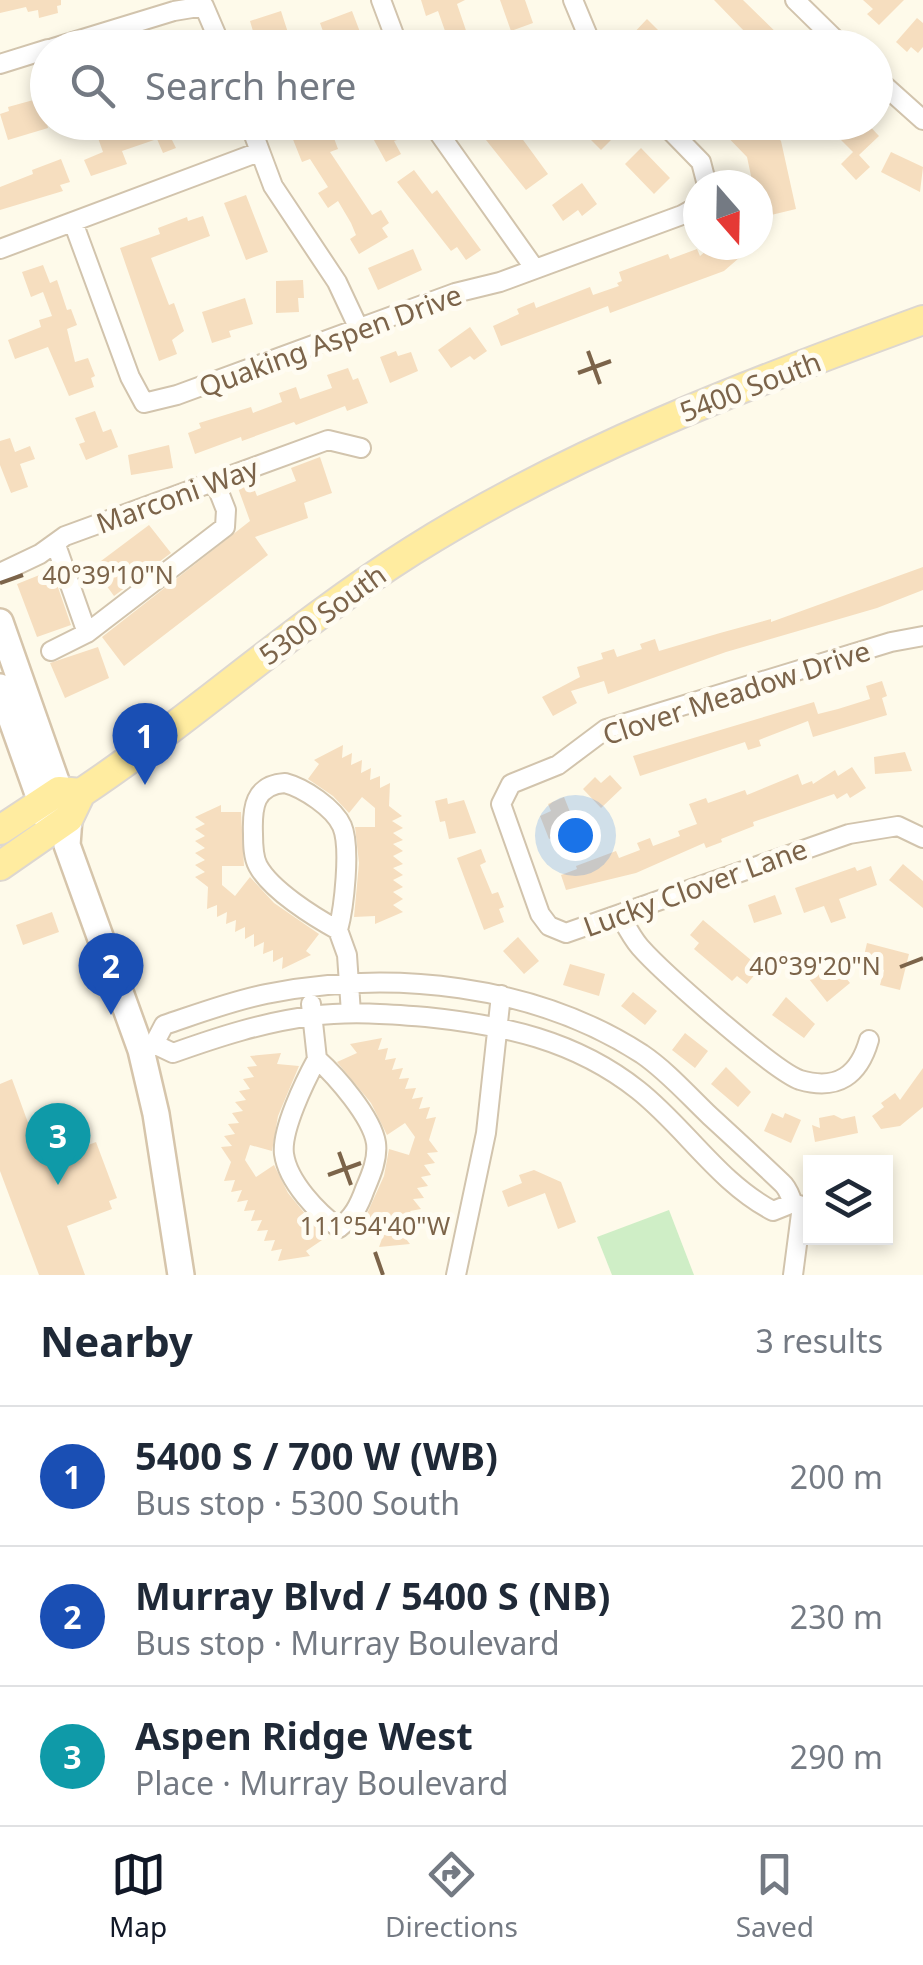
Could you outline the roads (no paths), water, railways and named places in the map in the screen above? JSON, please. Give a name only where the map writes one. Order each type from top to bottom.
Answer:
[{"type":"main road","name":"5400 South","points":[[579,458],[708,401],[923,320]]},
{"type":"main road","name":"5300 South","points":[[0,866],[61,813],[349,592],[415,549],[579,458]]},
{"type":"main road","points":[[0,622],[61,813],[148,1047],[180,1275]]},
{"type":"main road","points":[[0,687],[61,813]]},
{"type":"main road","name":"5300 South","points":[[0,830],[61,813]]},
{"type":"street","points":[[381,0],[392,30]]},
{"type":"street","points":[[573,0],[586,30]]},
{"type":"street","points":[[795,0],[826,30]]},
{"type":"street","points":[[110,30],[204,6],[214,30]]},
{"type":"street","points":[[0,64],[30,54]]},
{"type":"street","points":[[893,93],[923,120]]},
{"type":"street","points":[[256,140],[283,204],[337,282],[359,329]]},
{"type":"street","points":[[444,140],[535,268]]},
{"type":"street","points":[[679,140],[703,170]]},
{"type":"street","points":[[0,249],[260,152]]},
{"type":"street","name":"Quaking Aspen Drive","points":[[73,222],[130,377],[144,403],[177,395],[455,293],[683,215]]},
{"type":"street","name":"Marconi Way","points":[[0,574],[56,545],[65,536],[328,440],[360,448]]},
{"type":"street","points":[[50,651],[87,633],[225,528],[226,510],[215,482]]},
{"type":"street","points":[[56,545],[87,633]]},
{"type":"street","name":"Clover Meadow Drive","points":[[505,791],[516,782],[558,765],[612,726],[891,642],[923,636]]},
{"type":"street","points":[[338,930],[315,918],[258,867],[252,806],[264,789],[274,784],[299,787],[342,825],[344,906],[338,930],[347,954],[351,1013]]},
{"type":"street","name":"Lucky Clover Lane","points":[[505,791],[503,814],[546,923],[566,933],[848,834],[898,826],[923,838]]},
{"type":"street","points":[[620,915],[639,946],[675,981],[795,1078],[822,1082],[848,1076],[858,1069],[869,1040]]},
{"type":"street","points":[[792,1275],[797,1205],[785,1185],[644,1056],[577,1019],[501,996],[350,984],[244,999],[164,1025],[148,1047],[173,1053],[228,1034],[312,1016],[351,1013],[496,1026],[556,1042],[598,1063],[651,1101],[752,1199],[773,1211],[797,1205]]},
{"type":"street","points":[[308,987],[317,1058],[302,1087],[284,1158],[315,1207],[340,1228],[352,1218],[360,1202],[376,1159],[376,1144],[336,1076],[317,1058]]},
{"type":"street","points":[[456,1275],[486,1133],[501,996]]},
{"type":"place","name":"5400 S / 700 W (WB)","points":[[145,785]]},
{"type":"place","name":"Murray Blvd / 5400 S (NB)","points":[[111,1015]]},
{"type":"place","name":"Aspen Ridge West","points":[[58,1185]]}]
